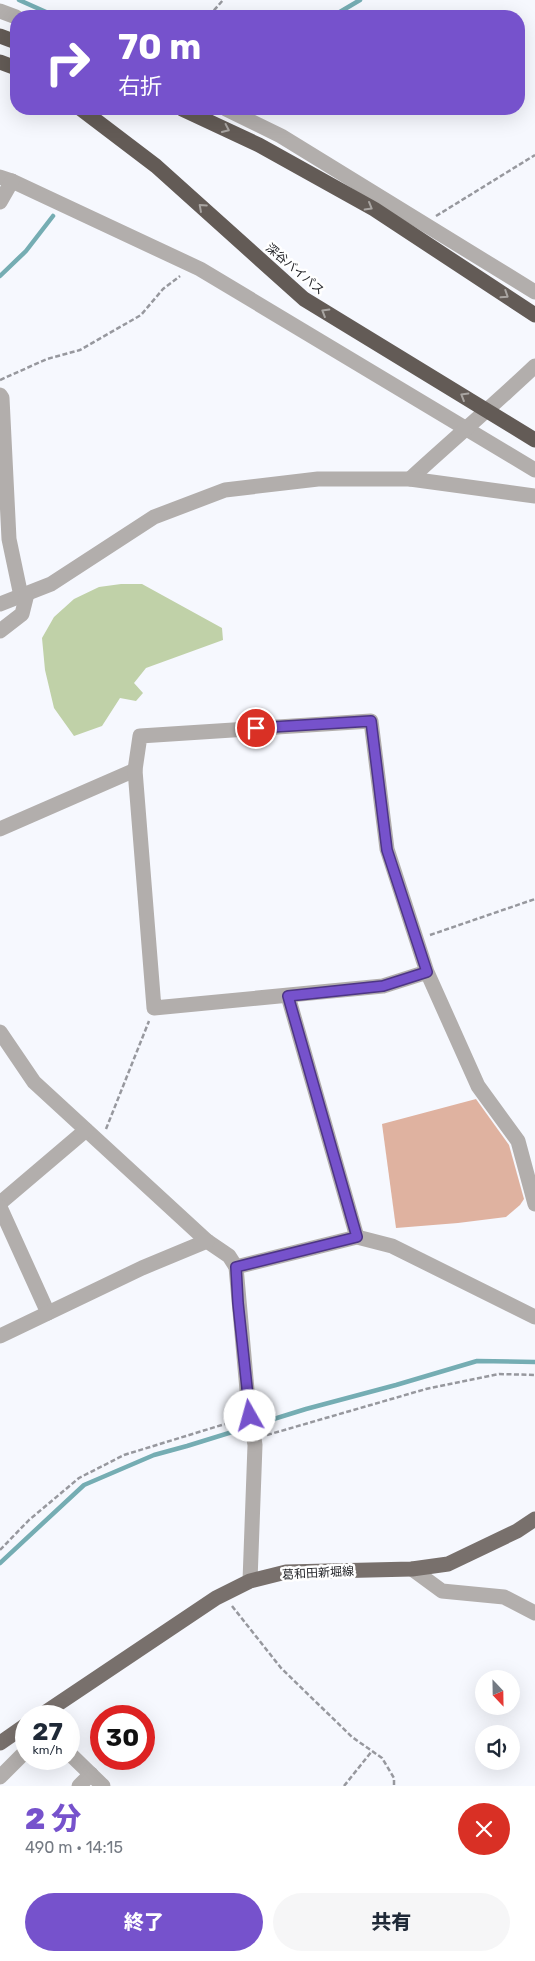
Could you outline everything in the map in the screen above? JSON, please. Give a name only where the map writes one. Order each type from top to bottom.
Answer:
[{"type":"highway","name":"深谷バイパス","points":[[89,115],[156,166],[304,299],[535,440]]},
{"type":"highway","points":[[195,115],[259,145],[374,209],[535,315]]},
{"type":"main road","name":"葛和田新堀線","points":[[57,1705],[224,1594],[250,1581],[286,1572],[412,1569],[448,1564],[517,1531],[535,1520]]},
{"type":"main road","points":[[0,1742],[15,1732]]},
{"type":"street","points":[[238,115],[281,136],[535,292]]},
{"type":"street","points":[[0,202],[6,179],[192,265],[535,470]]},
{"type":"street","points":[[410,478],[535,366]]},
{"type":"street","points":[[0,395],[2,398],[9,539],[24,595],[22,614],[0,631]]},
{"type":"street","points":[[0,604],[51,584],[154,517],[225,490],[318,479],[410,478],[535,496]]},
{"type":"street","points":[[427,972],[383,986],[154,1008],[135,770],[140,736],[371,721],[387,850],[427,972],[478,1086],[518,1141],[535,1204]]},
{"type":"street","points":[[0,829],[135,770]]},
{"type":"street","points":[[288,996],[357,1237]]},
{"type":"street","points":[[0,1032],[6,1053],[34,1082],[207,1241],[229,1256],[236,1267],[238,1303],[254,1437],[250,1581]]},
{"type":"street","points":[[48,1313],[0,1205],[86,1130]]},
{"type":"street","points":[[236,1267],[357,1237],[392,1246],[535,1317]]},
{"type":"street","points":[[0,1336],[142,1268],[207,1241]]},
{"type":"street","points":[[412,1569],[442,1591],[504,1598],[535,1614]]},
{"type":"street","points":[[9,1786],[0,1778],[15,1762]]},
{"type":"street","points":[[80,1763],[103,1786]]},
{"type":"street","points":[[79,1786],[91,1774]]},
{"type":"path","points":[[214,10],[223,0]]},
{"type":"path","points":[[423,224],[535,155]]},
{"type":"path","points":[[0,380],[47,359],[80,350],[141,315],[162,289],[192,265]]},
{"type":"path","points":[[417,940],[535,899]]},
{"type":"path","points":[[98,1141],[107,1127],[154,1008]]},
{"type":"path","points":[[254,1437],[426,1389],[498,1374],[535,1375]]},
{"type":"path","points":[[0,1550],[29,1520],[79,1478],[124,1455],[250,1416]]},
{"type":"path","points":[[224,1594],[239,1616],[281,1668],[352,1737],[382,1758],[394,1778],[394,1786]]},
{"type":"path","points":[[344,1786],[372,1751]]},
{"type":"green space","points":[[142,584],[222,628],[223,640],[146,668],[134,683],[143,693],[136,701],[120,698],[102,726],[74,736],[54,708],[45,670],[42,638],[54,617],[74,599],[99,587]]},
{"type":"building","points":[[476,1099],[509,1145],[524,1199],[506,1217],[396,1228],[382,1124]]},
{"type":"waterway","points":[[19,0],[42,10]]},
{"type":"waterway","points":[[343,10],[360,0]]},
{"type":"waterway","points":[[0,276],[26,251],[53,216]]},
{"type":"waterway","points":[[0,1563],[84,1485],[154,1455],[306,1409],[477,1361],[535,1362]]},
{"type":"route","points":[[250,1416],[236,1267],[357,1237],[288,996],[383,986],[427,972],[387,850],[371,721],[256,728]]}]
